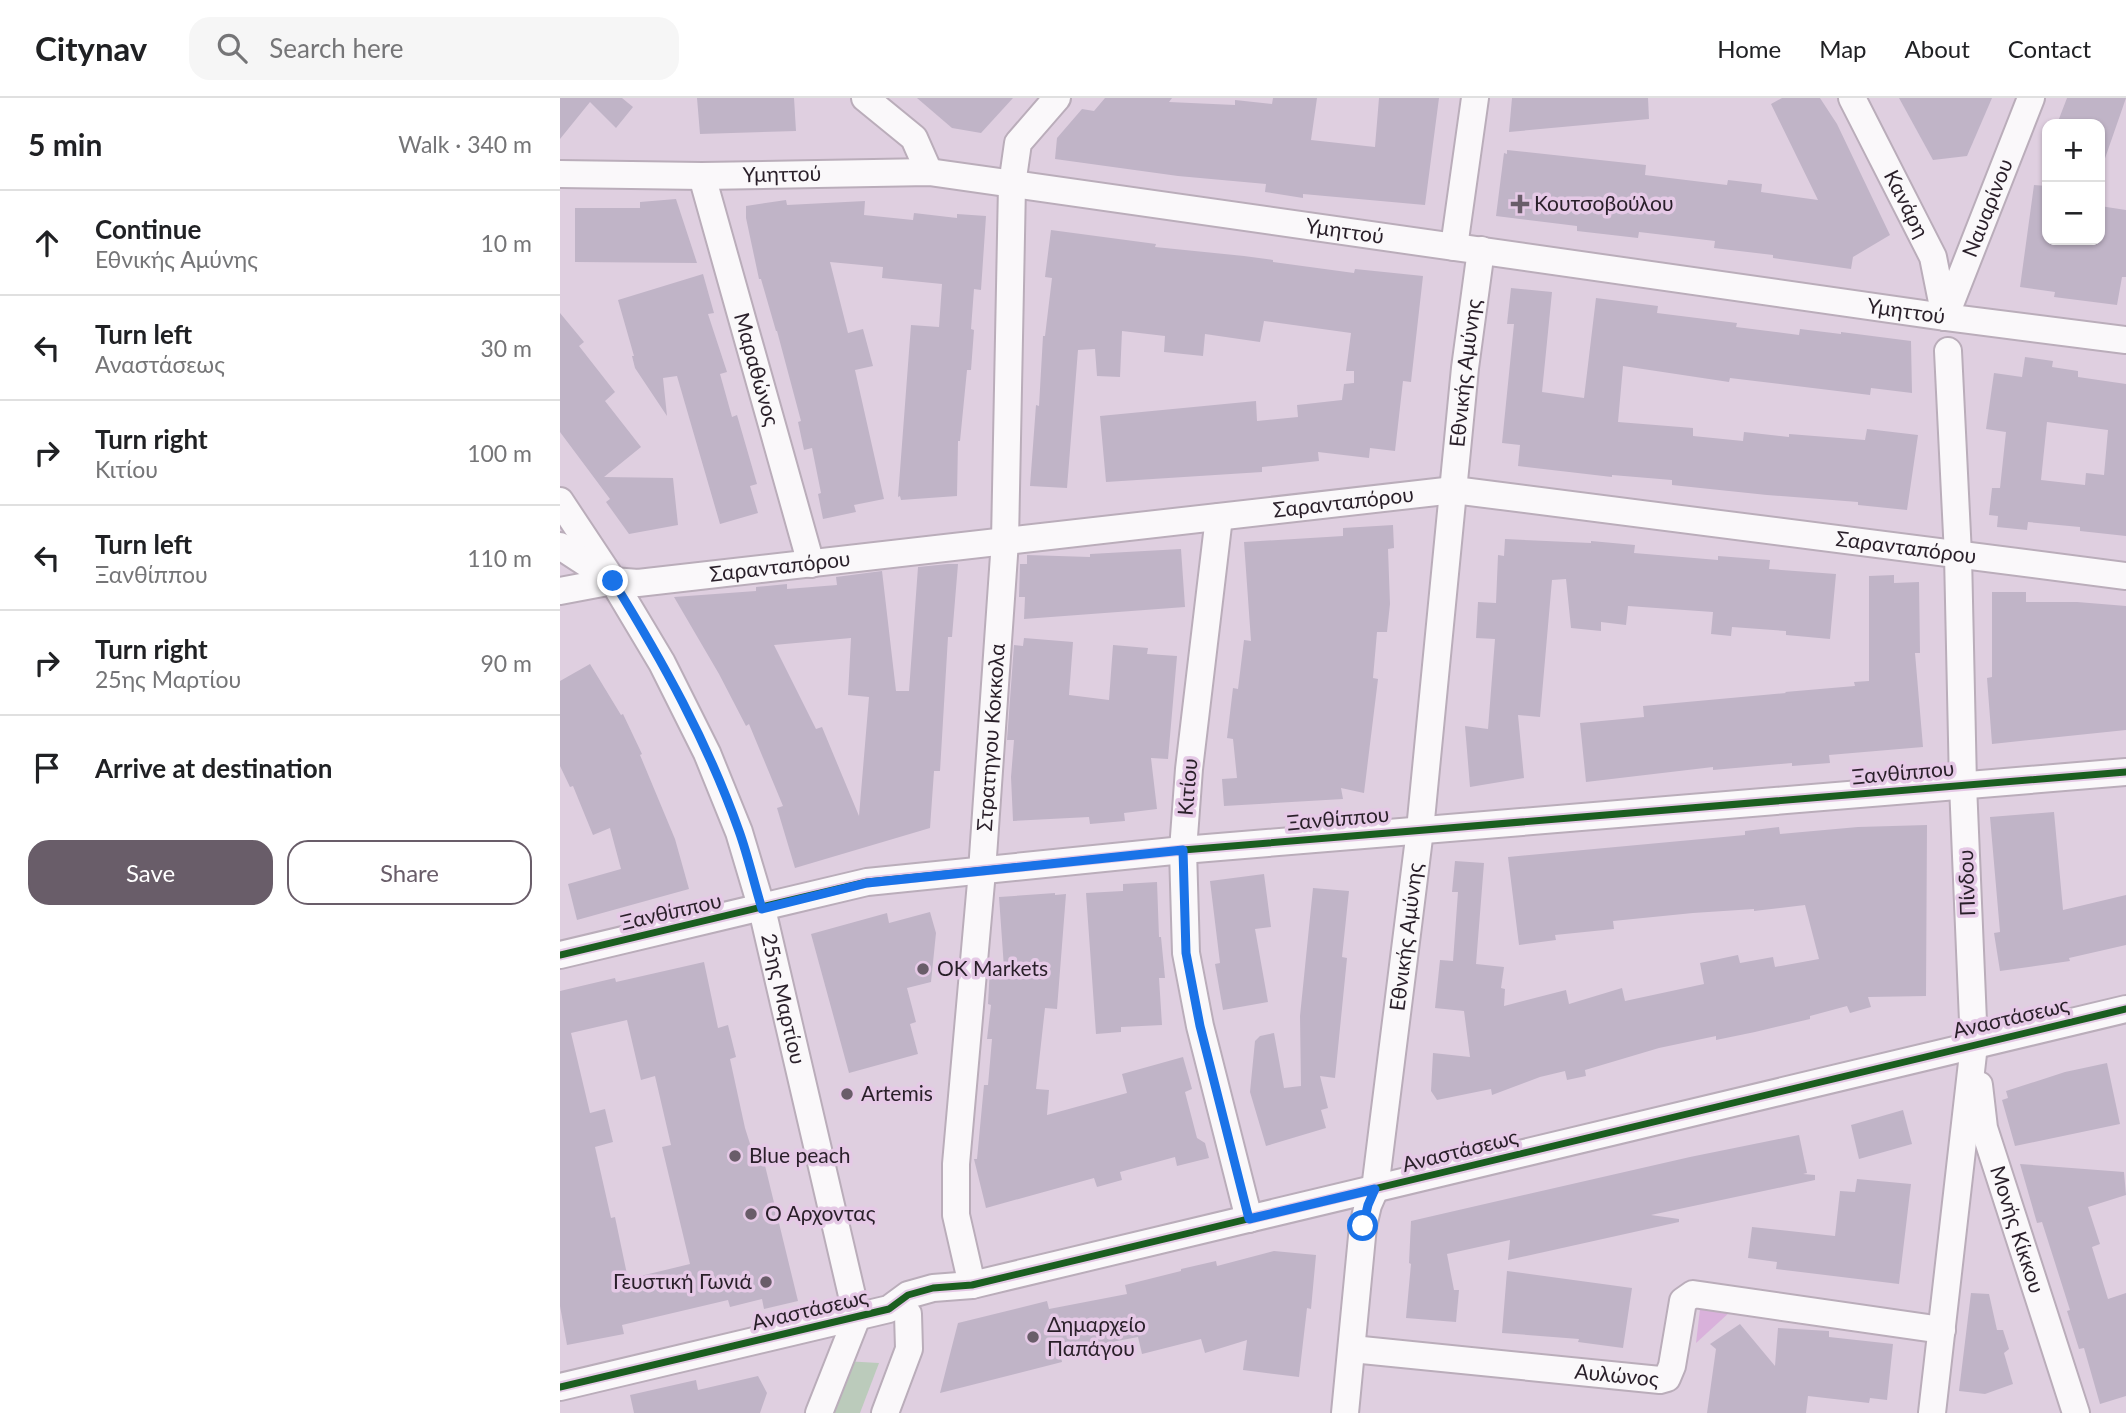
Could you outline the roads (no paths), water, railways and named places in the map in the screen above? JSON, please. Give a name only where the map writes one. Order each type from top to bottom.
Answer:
[{"type":"street","points":[[865,98],[914,138],[929,172]]},
{"type":"street","name":"Στρατηγου Κοκκολα","points":[[972,1285],[956,1215],[956,1164],[982,871],[1005,541],[1012,185],[1018,143],[1057,98]]},
{"type":"street","points":[[1454,247],[1475,98]]},
{"type":"street","name":"Κανάρη","points":[[1852,98],[1933,257],[1945,317]]},
{"type":"street","name":"Ναυαρίνου","points":[[1945,317],[2031,98]]},
{"type":"street","name":"Υμηττού","points":[[560,174],[702,176],[929,172],[1945,317],[2126,340]]},
{"type":"street","name":"Μαραθώνος","points":[[702,176],[811,564]]},
{"type":"street","name":"Εθνικής Αμύνης","points":[[1345,1413],[1363,1226],[1375,1189],[1420,830],[1465,368],[1481,250]]},
{"type":"street","name":"Πίνδου","points":[[1933,1413],[1974,1045],[1958,555],[1948,351]]},
{"type":"street","name":"Σαρανταπόρου","points":[[560,591],[613,581],[638,583],[1454,490],[2126,576]]},
{"type":"street","name":"25ης Μαρτίου","points":[[560,501],[613,581],[662,663],[707,753],[739,832],[762,909],[857,1317]]},
{"type":"street","name":"Κιτίου","points":[[1219,517],[1189,769],[1183,850],[1186,953],[1200,1026],[1249,1219]]},
{"type":"street","name":"25ης Μαρτίου","points":[[560,546],[613,581]]},
{"type":"street","name":"Ξανθίππου","points":[[560,955],[867,883],[1183,850],[2126,772]]},
{"type":"street","name":"Αναστάσεως","points":[[560,1387],[857,1317],[898,1311],[908,1295],[933,1288],[972,1285],[2126,1009]]},
{"type":"street","name":"Μονής Κίκκου","points":[[1974,1045],[1984,1128],[2076,1413]]},
{"type":"street","name":"Αυλώνος","points":[[1352,1349],[1660,1380],[1667,1378],[1672,1366],[1683,1301],[1693,1294],[1942,1330]]},
{"type":"street","points":[[885,1413],[909,1349],[898,1311]]},
{"type":"street","points":[[819,1413],[857,1317]]},
{"type":"place","name":"Κουτσοβούλου","points":[[1520,204]]},
{"type":"place","name":"OK Markets","points":[[923,969]]},
{"type":"place","name":"Artemis","points":[[847,1094]]},
{"type":"place","name":"Blue peach","points":[[735,1156]]},
{"type":"place","name":"Ο Άρχοντας","points":[[751,1214]]},
{"type":"place","name":"Γευστική Γωνιά","points":[[766,1282]]},
{"type":"place","name":"Δημαρχείο Παπάγου","points":[[1033,1337]]}]
